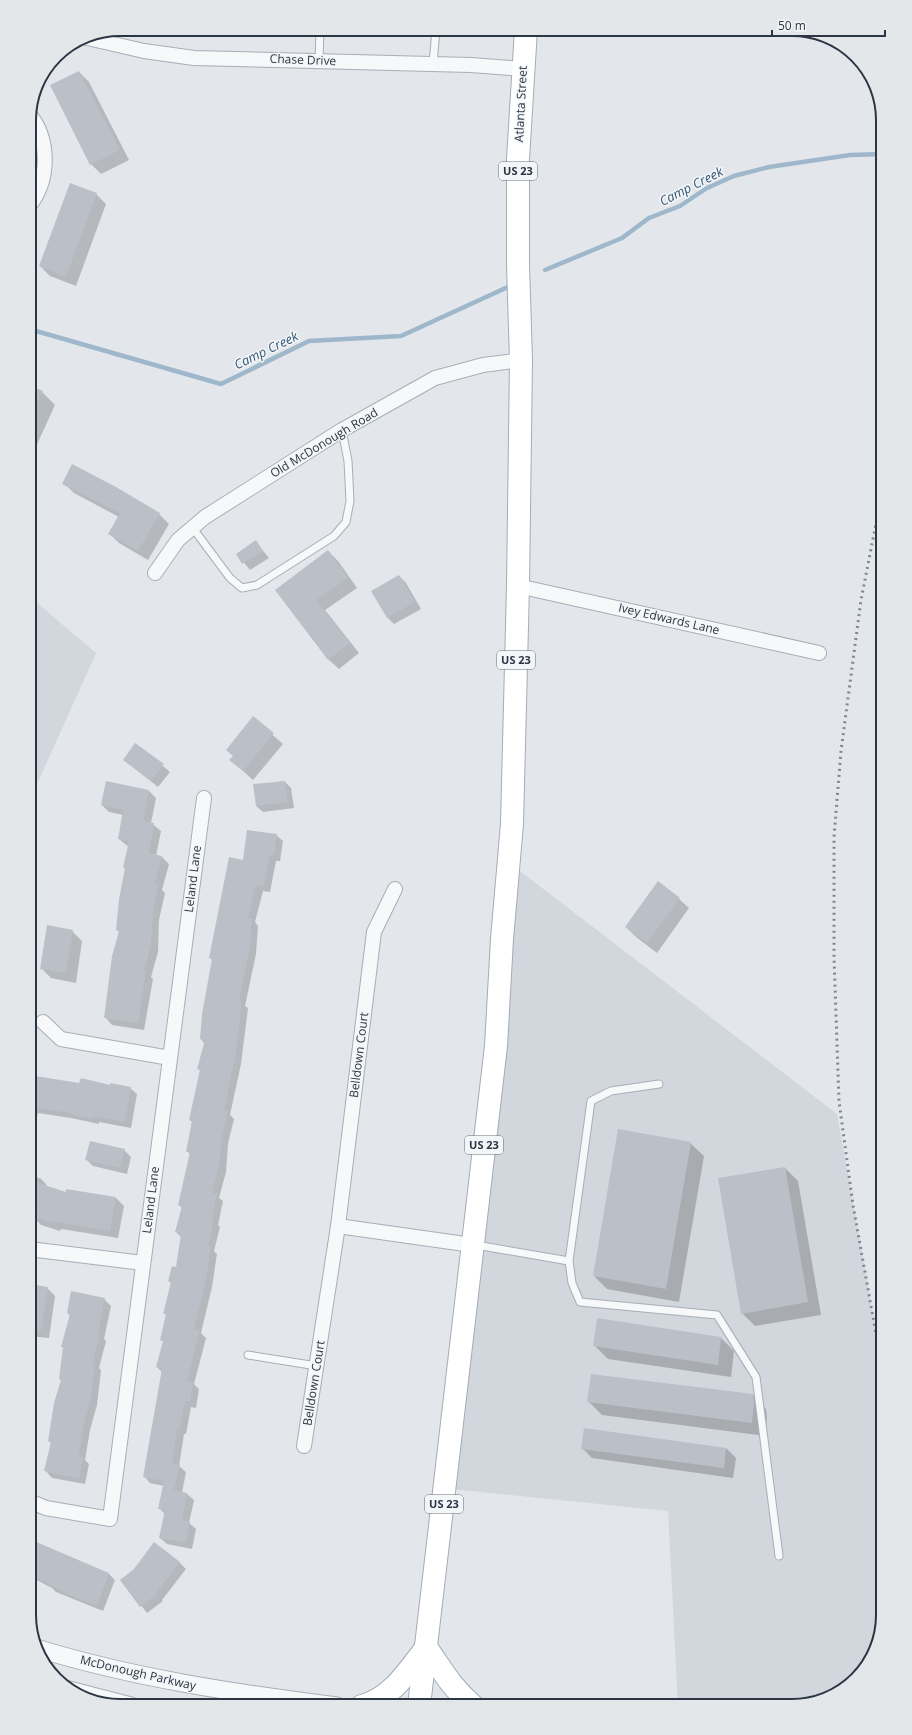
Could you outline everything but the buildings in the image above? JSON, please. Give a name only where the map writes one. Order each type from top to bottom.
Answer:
[{"type":"main road","name":"Atlanta Street","points":[[521,360],[518,274],[518,159],[526,36]]},
{"type":"main road","name":"US 23","points":[[420,1699],[496,1046],[502,939],[512,824],[518,586],[521,360]]},
{"type":"main road","points":[[378,1699],[398,1685],[426,1647],[443,1675],[465,1699]]},
{"type":"street","name":"Chase Drive","points":[[95,40],[116,45],[188,57],[471,64],[524,69]]},
{"type":"street","points":[[36,124],[43,140],[45,155],[40,184],[36,192]]},
{"type":"street","name":"Old McDonough Road","points":[[155,573],[178,540],[205,517],[342,430],[435,378],[483,365],[521,360]]},
{"type":"street","name":"Ivey Edwards Lane","points":[[518,586],[819,653]]},
{"type":"street","name":"Leland Lane","points":[[36,1504],[46,1508],[110,1519],[204,798]]},
{"type":"street","name":"Belldown Court","points":[[304,1446],[338,1226],[374,932],[395,888]]},
{"type":"street","points":[[43,1022],[62,1039],[170,1058]]},
{"type":"street","points":[[338,1226],[472,1245]]},
{"type":"street","points":[[36,1250],[143,1263]]},
{"type":"street","name":"McDonough Parkway","points":[[44,1650],[120,1671],[242,1694],[282,1699]]},
{"type":"lane","points":[[319,61],[320,36]]},
{"type":"lane","points":[[433,64],[435,36]]},
{"type":"lane","points":[[192,527],[230,578],[242,588],[257,585],[334,536],[346,522],[350,501],[348,460],[342,430]]},
{"type":"lane","points":[[659,1084],[611,1091],[591,1101],[569,1260],[572,1283],[580,1302],[718,1315],[756,1377],[779,1556]]},
{"type":"lane","points":[[472,1245],[569,1260]]},
{"type":"lane","points":[[248,1355],[317,1366]]},
{"type":"shaded area","points":[[36,602],[96,653],[36,786]]},
{"type":"shaded area","points":[[516,868],[837,1114],[876,1330],[876,1615],[870,1647],[862,1662],[843,1682],[819,1695],[797,1699],[678,1699],[668,1511],[451,1489]]},
{"type":"waterway","name":"Camp Creek","points":[[545,270],[622,238],[649,218],[680,206],[707,188],[734,176],[769,167],[850,155],[876,154]]},
{"type":"waterway","name":"Camp Creek","points":[[36,331],[221,384],[309,341],[401,336],[510,286]]},
{"type":"railway","points":[[876,524],[861,600],[841,751],[834,837],[834,957],[839,1101],[853,1205],[876,1334]]}]
